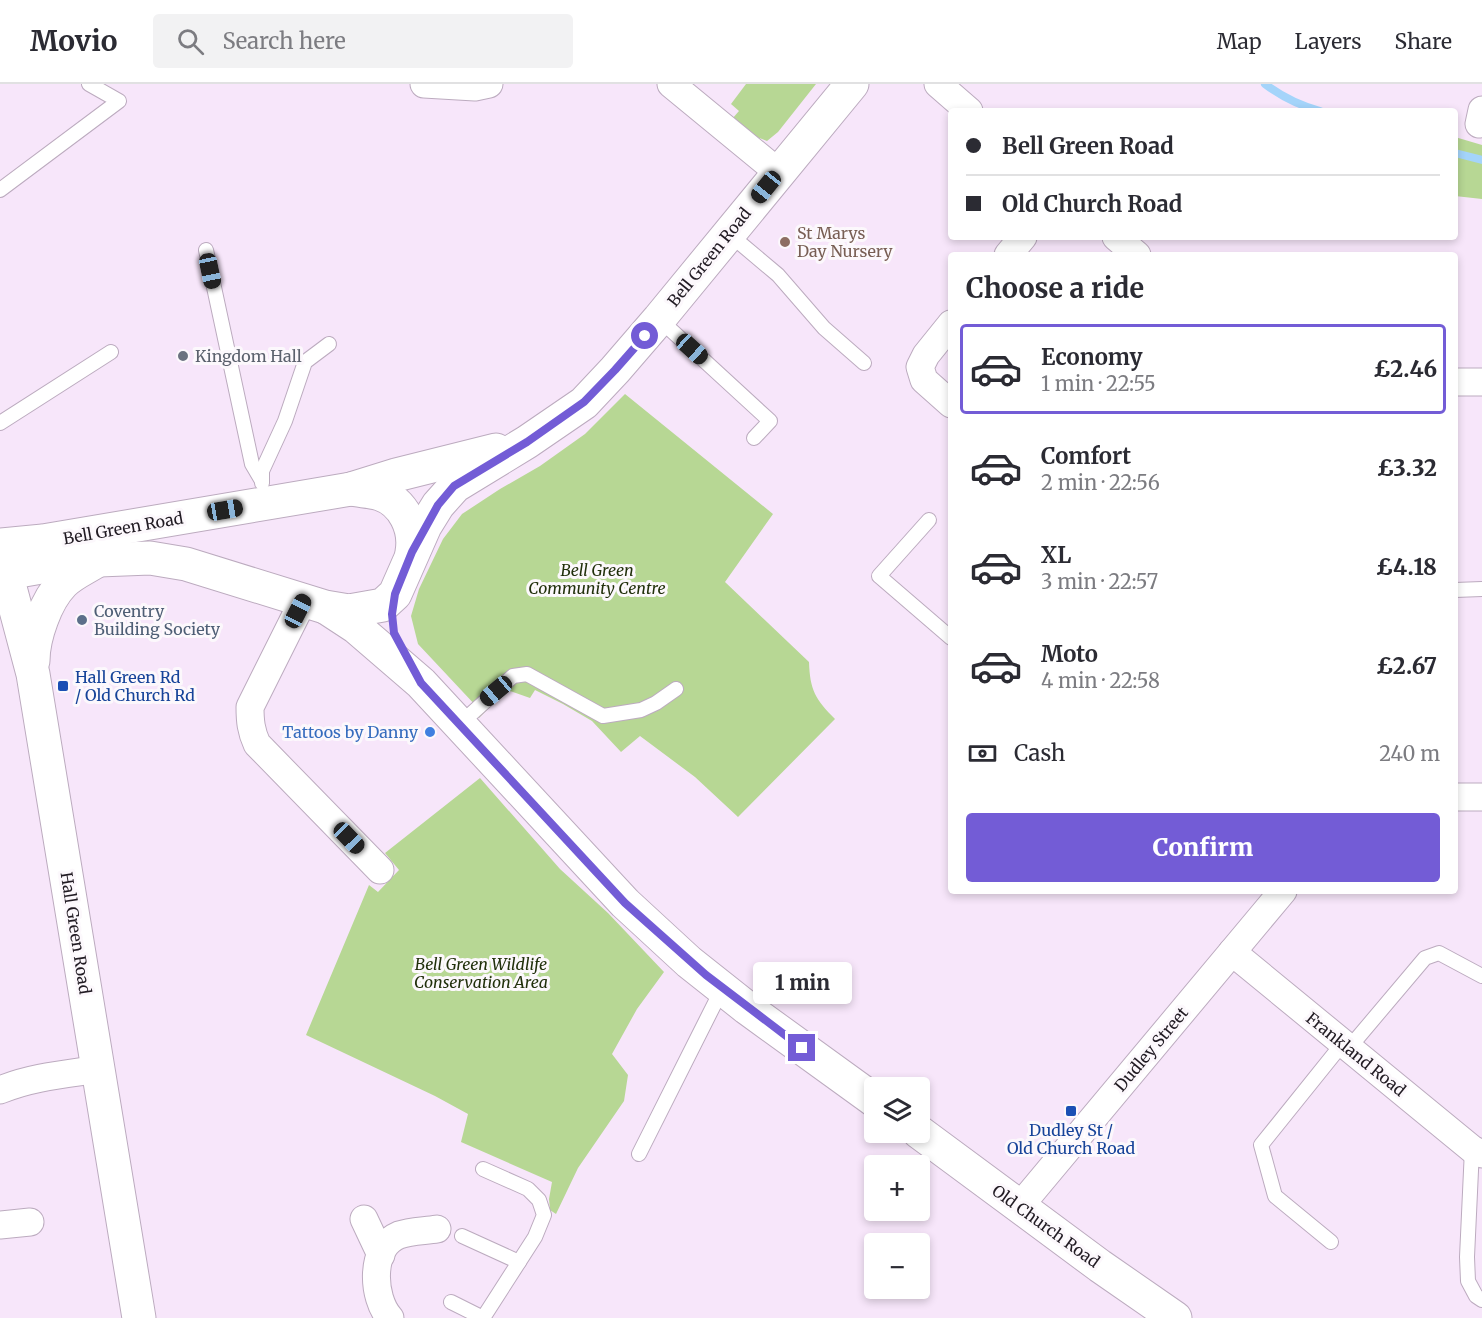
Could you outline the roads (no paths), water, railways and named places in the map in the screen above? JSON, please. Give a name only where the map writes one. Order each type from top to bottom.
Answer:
[{"type":"main road","name":"Bell Green Road","points":[[2,556],[53,565],[150,558],[186,564],[314,603],[349,611],[383,605],[395,594],[412,552],[438,505],[454,486],[527,442],[584,402],[659,319],[778,171],[852,84]]},
{"type":"main road","name":"Bell Green Road","points":[[351,489],[396,475],[527,442]]},
{"type":"main road","name":"Bell Green Road","points":[[2,556],[43,542],[195,515],[262,492],[351,489],[381,494],[399,506],[413,530],[412,552]]},
{"type":"main road","points":[[186,564],[181,540],[184,526],[195,515]]},
{"type":"main road","name":"Hall Green Road","points":[[2,556],[33,674],[139,1318]]},
{"type":"main road","points":[[33,674],[33,649],[37,633],[56,592],[63,583],[99,560]]},
{"type":"main road","points":[[395,594],[392,614],[394,633],[421,683]]},
{"type":"main road","points":[[314,603],[356,627],[421,683],[625,903],[689,962],[722,989],[864,1093]]},
{"type":"main road","name":"Old Church Road","points":[[930,1140],[1175,1318]]},
{"type":"street","points":[[424,84],[475,87],[489,84]]},
{"type":"street","points":[[671,84],[778,171]]},
{"type":"street","points":[[938,84],[966,108]]},
{"type":"street","points":[[1010,252],[1020,240]]},
{"type":"street","points":[[1120,240],[1134,252]]},
{"type":"street","points":[[948,328],[926,355],[920,367],[924,380],[948,401]]},
{"type":"street","points":[[1458,382],[1482,382]]},
{"type":"street","points":[[314,603],[250,707],[250,723],[257,744],[380,870]]},
{"type":"street","points":[[1458,797],[1482,797]]},
{"type":"street","name":"Dudley Street","points":[[1019,1207],[1280,894]]},
{"type":"street","name":"Frankland Road","points":[[1232,952],[1477,1152]]},
{"type":"street","points":[[0,1090],[14,1084],[45,1077],[99,1069]]},
{"type":"street","points":[[364,1220],[381,1255]]},
{"type":"street","points":[[0,1225],[30,1222]]},
{"type":"street","points":[[390,1318],[378,1294],[376,1274],[381,1255],[398,1235],[450,1233]]},
{"type":"lane","points":[[0,190],[120,101],[89,84]]},
{"type":"lane","points":[[728,233],[778,275],[824,327],[864,363]]},
{"type":"lane","points":[[206,250],[252,464],[262,492]]},
{"type":"lane","points":[[659,319],[770,421],[754,438]]},
{"type":"lane","points":[[262,492],[262,471],[285,421],[305,362],[329,344]]},
{"type":"lane","points":[[0,423],[111,352]]},
{"type":"lane","points":[[929,520],[879,576],[948,635]]},
{"type":"lane","points":[[1458,590],[1482,589]]},
{"type":"lane","points":[[460,724],[513,676],[527,674],[603,716],[641,710],[676,689]]},
{"type":"lane","points":[[1331,1242],[1275,1196],[1261,1145],[1425,958],[1440,953],[1482,976]]},
{"type":"lane","points":[[639,1154],[722,989]]},
{"type":"lane","points":[[1477,1152],[1467,1257],[1468,1281],[1476,1296],[1482,1300]]},
{"type":"lane","points":[[451,1302],[483,1318],[519,1262],[542,1223],[544,1215],[539,1200],[528,1189],[483,1169]]},
{"type":"lane","points":[[450,1233],[519,1262]]},
{"type":"waterway","points":[[1265,84],[1291,100],[1311,108]]},
{"type":"waterway","points":[[1458,154],[1482,160]]},
{"type":"place","name":"St Marys Day Nursery","points":[[785,242]]},
{"type":"place","name":"Kingdom Hall","points":[[183,356]]},
{"type":"place","name":"Coventry Building Society","points":[[82,620]]},
{"type":"place","name":"Hall Green Rd / Old Church Rd","points":[[63,686]]},
{"type":"place","name":"Tattoos by Danny","points":[[430,732]]},
{"type":"place","name":"Dudley St / Old Church Road","points":[[1071,1111]]},
{"type":"park label","name":"Bell Green Community Centre","points":[[597,579]]},
{"type":"park label","name":"Bell Green Wildlife Conservation Area","points":[[481,973]]}]
